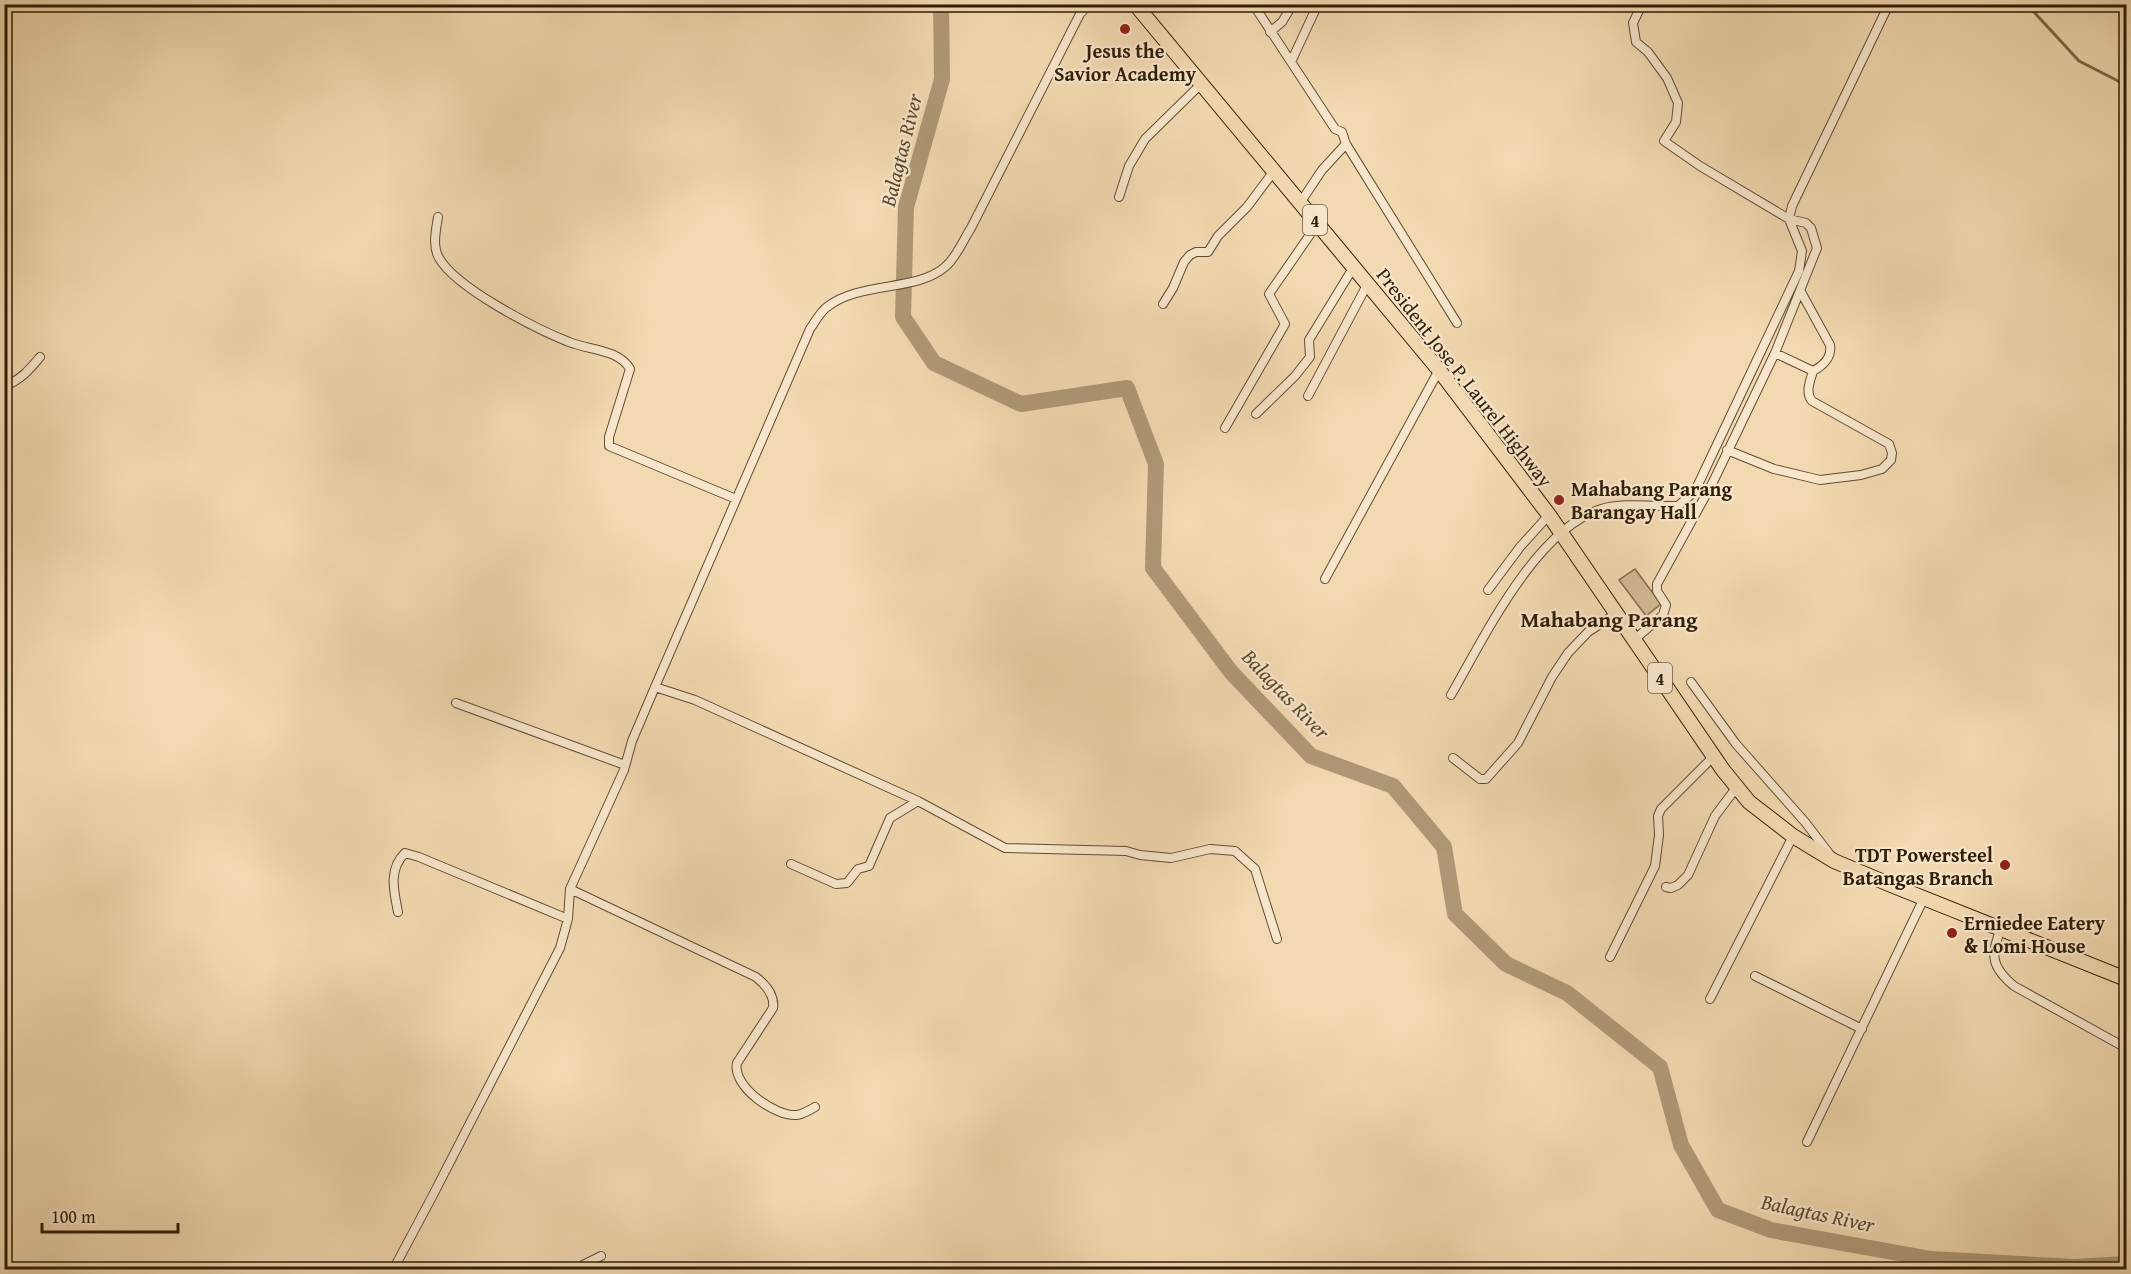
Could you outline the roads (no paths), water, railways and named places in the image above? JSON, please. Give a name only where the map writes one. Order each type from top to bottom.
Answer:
[{"type":"highway","name":"President Jose P. Laurel Highway","points":[[1135,4],[1438,370],[1549,515],[1736,788],[1749,802],[1793,836],[1834,861],[2001,928],[2125,974]]},
{"type":"street","points":[[393,1269],[560,948],[568,919],[570,889],[810,329],[825,308],[839,300],[864,290],[916,281],[945,267],[971,228],[1080,14],[1089,4]]},
{"type":"street","points":[[1253,4],[1335,129],[1342,132],[1346,144],[1457,323]]},
{"type":"street","points":[[1270,32],[1282,22],[1293,4]]},
{"type":"street","points":[[1291,62],[1318,4]]},
{"type":"street","points":[[1635,639],[1663,615],[1666,605],[1657,591],[1656,584],[1713,483],[1775,353],[1817,248],[1811,228],[1800,220],[1789,219],[1700,166],[1664,141],[1676,122],[1678,103],[1667,78],[1648,52],[1636,42],[1633,23],[1642,4]]},
{"type":"street","points":[[1451,695],[1510,595],[1544,548],[1575,523],[1599,510],[1616,506],[1678,506],[1695,491],[1799,271],[1802,251],[1789,219],[1792,206],[1889,4]]},
{"type":"street","points":[[1119,197],[1130,166],[1145,139],[1201,84]]},
{"type":"street","points":[[1300,203],[1322,170],[1346,144]]},
{"type":"street","points":[[1163,304],[1184,262],[1196,252],[1208,252],[1218,237],[1247,207],[1274,171]]},
{"type":"street","points":[[438,217],[435,236],[438,256],[450,273],[509,313],[571,343],[599,349],[627,364],[630,369],[609,437],[609,446],[736,500]]},
{"type":"street","points":[[1225,428],[1285,324],[1269,294],[1318,223]]},
{"type":"street","points":[[1256,414],[1295,376],[1310,357],[1309,340],[1353,268]]},
{"type":"street","points":[[1308,396],[1366,285]]},
{"type":"street","points":[[1775,353],[1813,371],[1821,368],[1831,350],[1801,292]]},
{"type":"street","points":[[4,386],[15,383],[25,375],[40,357]]},
{"type":"street","points":[[1325,579],[1438,370]]},
{"type":"street","points":[[1727,450],[1774,469],[1820,480],[1861,475],[1882,469],[1887,465],[1892,453],[1889,444],[1812,401],[1808,390],[1813,371]]},
{"type":"street","points":[[1488,591],[1520,547],[1549,515]]},
{"type":"street","points":[[1453,759],[1480,779],[1486,779],[1518,743],[1552,677],[1568,653],[1588,632],[1617,613]]},
{"type":"street","points":[[1690,682],[1736,744],[1805,822],[1834,861]]},
{"type":"street","points":[[655,687],[695,700],[918,801],[1005,848],[1126,851],[1140,855],[1171,858],[1210,849],[1235,851],[1255,869],[1277,939]]},
{"type":"street","points":[[456,703],[625,765]]},
{"type":"street","points":[[1610,957],[1655,866],[1659,835],[1658,816],[1661,808],[1714,756]]},
{"type":"street","points":[[1666,887],[1671,888],[1678,885],[1688,875],[1715,816],[1736,788]]},
{"type":"street","points":[[791,864],[842,885],[858,868],[869,866],[890,818],[918,801]]},
{"type":"street","points":[[1710,999],[1793,836]]},
{"type":"street","points":[[398,912],[393,882],[396,867],[405,853],[568,919]]},
{"type":"street","points":[[570,889],[756,977],[770,992],[774,1002],[773,1008],[737,1063],[736,1068],[742,1084],[757,1099],[791,1114],[799,1115],[815,1107]]},
{"type":"street","points":[[1807,1142],[1924,898]]},
{"type":"street","points":[[2001,928],[1995,945],[1994,962],[2006,979],[2014,986],[2127,1048]]},
{"type":"street","points":[[1755,976],[1862,1029]]},
{"type":"street","points":[[573,1269],[601,1256]]},
{"type":"waterway","name":"Balagtas River","points":[[941,4],[942,79],[906,207],[903,317],[934,363],[1021,404],[1127,388],[1156,464],[1153,568],[1231,672],[1311,756],[1393,786],[1444,847],[1455,914],[1506,964],[1567,993],[1660,1067],[1681,1145],[1718,1210],[1771,1230],[1931,1259],[2074,1267],[2126,1264]]},
{"type":"waterway","points":[[2030,4],[2034,12],[2079,61],[2126,85]]},
{"type":"place","name":"Jesus the Savior Academy","points":[[1125,29]]},
{"type":"place","name":"Mahabang Parang Barangay Hall","points":[[1559,500]]},
{"type":"place","name":"TDT Powersteel Batangas Branch","points":[[2005,865]]},
{"type":"place","name":"Erniedee Eatery & Lomi House","points":[[1952,933]]},
{"type":"district","name":"Mahabang Parang","points":[[1609,619]]}]
